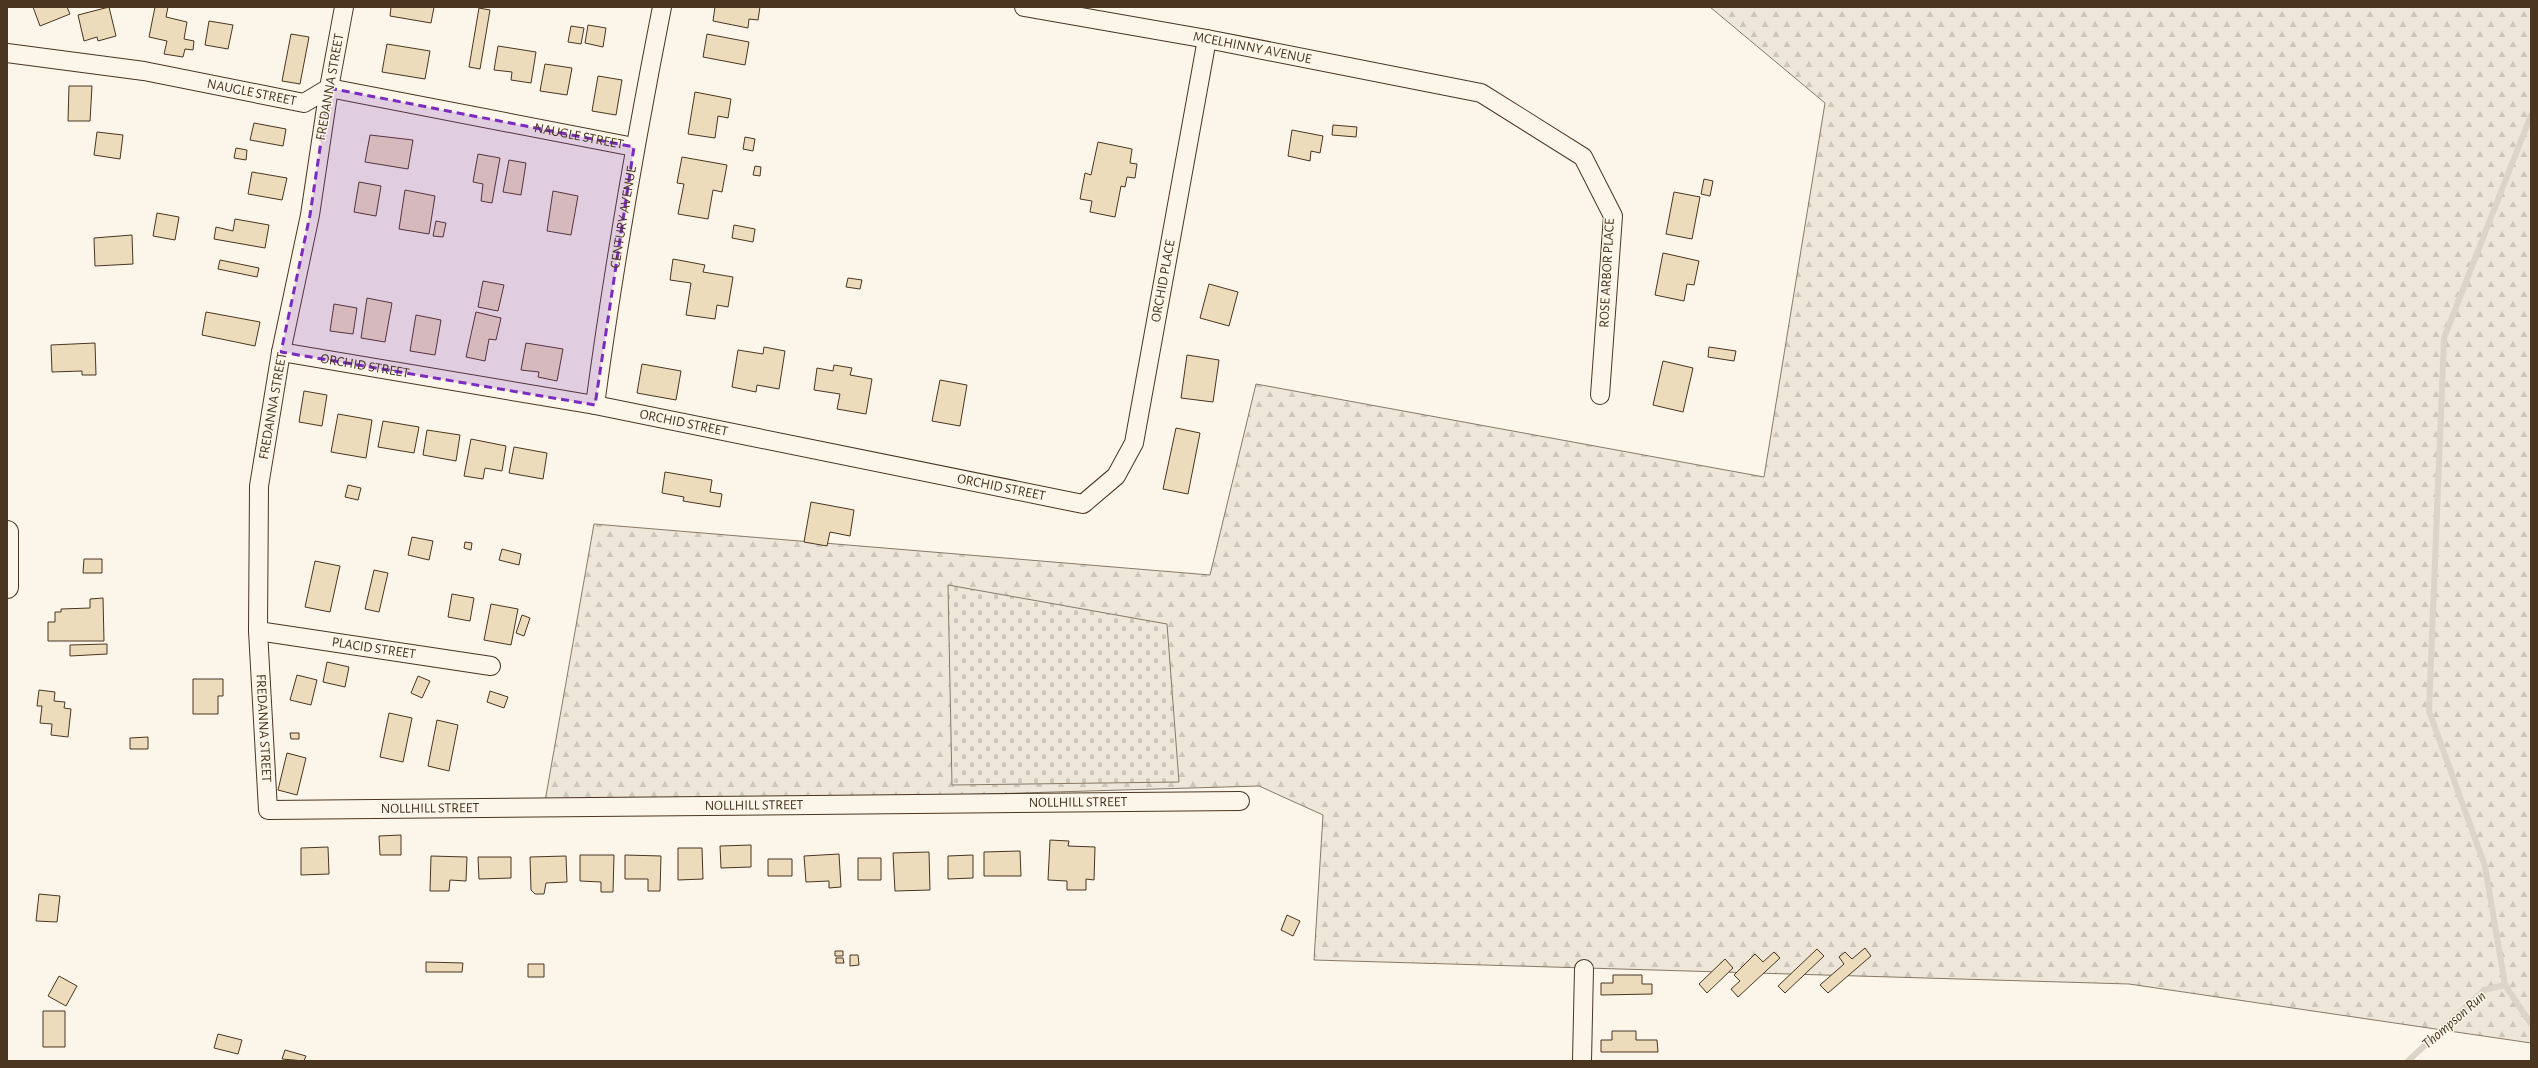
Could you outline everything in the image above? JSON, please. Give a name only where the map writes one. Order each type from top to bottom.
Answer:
[{"type":"street","name":"FREDANNA STREET","points":[[268,810],[258,631],[259,486],[281,352],[310,215],[329,88],[344,7]]},
{"type":"street","name":"CENTURY AVENUE","points":[[595,404],[613,275],[634,147],[662,7]]},
{"type":"street","name":"MCELHINNY AVENUE","points":[[1024,7],[1207,39],[1480,93]]},
{"type":"street","name":"ORCHID PLACE","points":[[1083,504],[1116,476],[1134,443],[1207,39]]},
{"type":"street","name":"NAUGLE STREET","points":[[7,53],[144,71],[304,103],[329,88],[634,147]]},
{"type":"street","name":"ROSE ARBOR PLACE","points":[[1480,93],[1583,157],[1613,216],[1600,395]]},
{"type":"street","name":"ORCHID STREET","points":[[281,352],[595,404],[1083,504]]},
{"type":"street","points":[[7,532],[7,588]]},
{"type":"street","name":"PLACID STREET","points":[[258,631],[491,666]]},
{"type":"street","name":"NOLLHILL STREET","points":[[268,810],[1240,801]]},
{"type":"street","points":[[1582,1061],[1584,969]]},
{"type":"highlighted area","points":[[329,88],[634,147],[595,405],[281,352],[310,215]]},
{"type":"green space","points":[[1710,7],[2531,7],[2531,1043],[2129,984],[1314,960],[1323,815],[1259,786],[544,807],[594,524],[1210,575],[1256,384],[1764,477],[1825,103]]},
{"type":"green space","points":[[948,585],[1167,624],[1179,782],[952,785]]},
{"type":"building","points":[[33,7],[67,7],[70,14],[40,26]]},
{"type":"building","points":[[109,7],[116,36],[98,41],[97,37],[84,41],[78,15]]},
{"type":"building","points":[[155,7],[168,7],[166,17],[187,22],[184,39],[194,41],[193,50],[185,49],[183,57],[164,54],[167,41],[149,37]]},
{"type":"building","points":[[391,7],[434,7],[431,23],[390,16]]},
{"type":"building","points":[[715,7],[760,7],[758,20],[749,19],[748,28],[713,21]]},
{"type":"building","points":[[479,8],[490,10],[480,69],[469,67]]},
{"type":"building","points":[[209,21],[233,25],[228,49],[205,45]]},
{"type":"building","points":[[588,25],[606,28],[603,47],[585,43]]},
{"type":"building","points":[[571,26],[584,28],[581,44],[568,42]]},
{"type":"building","points":[[291,34],[309,37],[300,84],[282,81]]},
{"type":"building","points":[[707,34],[749,42],[745,65],[703,57]]},
{"type":"building","points":[[387,44],[430,51],[425,79],[382,72]]},
{"type":"building","points":[[498,46],[536,52],[531,83],[511,80],[512,72],[494,70]]},
{"type":"building","points":[[545,64],[572,68],[567,95],[540,91]]},
{"type":"building","points":[[598,76],[622,80],[616,115],[592,111]]},
{"type":"building","points":[[69,86],[92,86],[90,121],[68,121]]},
{"type":"building","points":[[695,92],[731,99],[728,118],[718,116],[715,138],[688,134]]},
{"type":"building","points":[[254,123],[286,129],[283,146],[250,140]]},
{"type":"building","points":[[1333,125],[1357,127],[1356,137],[1332,135]]},
{"type":"building","points":[[1292,130],[1323,136],[1320,153],[1311,151],[1310,161],[1288,156]]},
{"type":"building","points":[[97,132],[123,135],[120,159],[94,155]]},
{"type":"building","points":[[370,135],[413,140],[408,169],[365,162]]},
{"type":"building","points":[[745,137],[755,139],[753,151],[743,149]]},
{"type":"building","points":[[1098,142],[1132,149],[1130,163],[1137,164],[1135,178],[1127,177],[1125,187],[1121,186],[1115,217],[1090,212],[1092,201],[1080,199],[1085,173],[1091,175]]},
{"type":"building","points":[[236,148],[247,150],[246,160],[234,158]]},
{"type":"building","points":[[478,154],[500,158],[492,203],[481,201],[483,184],[473,182]]},
{"type":"building","points":[[682,157],[727,165],[722,192],[713,190],[708,219],[678,214],[684,184],[677,183]]},
{"type":"building","points":[[509,160],[526,163],[521,195],[503,192]]},
{"type":"building","points":[[755,166],[761,167],[760,176],[753,175]]},
{"type":"building","points":[[252,172],[287,178],[282,200],[248,194]]},
{"type":"building","points":[[1704,179],[1713,181],[1710,196],[1701,194]]},
{"type":"building","points":[[359,182],[381,186],[376,216],[354,212]]},
{"type":"building","points":[[405,190],[435,196],[429,234],[399,229]]},
{"type":"building","points":[[553,191],[578,196],[571,235],[547,231]]},
{"type":"building","points":[[1674,192],[1700,197],[1692,239],[1666,234]]},
{"type":"building","points":[[157,213],[179,217],[175,240],[153,236]]},
{"type":"building","points":[[235,219],[269,225],[265,248],[214,239],[216,227],[233,231]]},
{"type":"building","points":[[436,221],[446,223],[443,237],[433,236]]},
{"type":"building","points":[[734,225],[755,229],[753,242],[732,238]]},
{"type":"building","points":[[132,235],[133,264],[95,266],[94,238]]},
{"type":"building","points":[[1663,253],[1699,261],[1694,285],[1687,284],[1684,301],[1655,295]]},
{"type":"building","points":[[673,259],[705,265],[703,272],[733,277],[728,307],[717,305],[715,319],[686,315],[691,283],[670,280]]},
{"type":"building","points":[[220,260],[259,268],[257,277],[218,269]]},
{"type":"building","points":[[848,278],[862,280],[860,289],[846,287]]},
{"type":"building","points":[[483,281],[504,285],[498,311],[478,307]]},
{"type":"building","points":[[1209,284],[1238,292],[1229,326],[1200,318]]},
{"type":"building","points":[[367,298],[392,303],[385,342],[361,338]]},
{"type":"building","points":[[334,304],[357,308],[353,334],[330,331]]},
{"type":"building","points":[[206,312],[260,322],[255,346],[202,335]]},
{"type":"building","points":[[476,312],[501,318],[496,340],[489,339],[485,361],[466,357]]},
{"type":"building","points":[[416,315],[441,320],[435,355],[410,351]]},
{"type":"building","points":[[95,343],[96,375],[82,375],[82,371],[52,372],[51,345]]},
{"type":"building","points":[[526,343],[563,349],[557,381],[538,377],[539,372],[521,370]]},
{"type":"building","points":[[764,347],[785,351],[779,389],[757,385],[756,392],[732,387],[738,350],[763,354]]},
{"type":"building","points":[[1709,347],[1736,351],[1734,361],[1708,357]]},
{"type":"building","points":[[1187,355],[1219,360],[1213,402],[1181,398]]},
{"type":"building","points":[[1663,361],[1693,368],[1683,412],[1653,405]]},
{"type":"building","points":[[642,364],[681,371],[676,400],[637,393]]},
{"type":"building","points":[[834,365],[852,368],[850,375],[872,379],[866,414],[837,409],[840,394],[814,390],[817,368],[833,371]]},
{"type":"building","points":[[940,380],[967,385],[960,426],[932,421]]},
{"type":"building","points":[[304,391],[327,395],[322,426],[299,422]]},
{"type":"building","points":[[338,414],[372,420],[366,458],[331,452]]},
{"type":"building","points":[[383,421],[419,427],[414,453],[378,447]]},
{"type":"building","points":[[1176,428],[1200,433],[1188,494],[1163,489]]},
{"type":"building","points":[[427,430],[460,435],[456,461],[423,455]]},
{"type":"building","points":[[471,439],[506,446],[502,471],[485,468],[483,479],[464,476]]},
{"type":"building","points":[[514,447],[547,453],[543,479],[509,473]]},
{"type":"building","points":[[665,472],[712,480],[710,492],[722,494],[720,507],[683,501],[684,497],[662,493]]},
{"type":"building","points":[[348,485],[361,488],[358,500],[345,497]]},
{"type":"building","points":[[811,502],[854,510],[850,536],[830,532],[827,546],[804,542]]},
{"type":"building","points":[[412,537],[433,541],[429,560],[408,555]]},
{"type":"building","points":[[465,542],[472,543],[471,550],[464,548]]},
{"type":"building","points":[[502,549],[521,554],[519,565],[499,560]]},
{"type":"building","points":[[84,559],[102,559],[102,573],[83,573]]},
{"type":"building","points":[[315,561],[340,566],[330,612],[305,607]]},
{"type":"building","points":[[374,570],[388,573],[379,612],[365,609]]},
{"type":"building","points":[[452,594],[474,598],[470,621],[448,617]]},
{"type":"building","points":[[103,598],[104,641],[48,641],[48,622],[55,622],[55,612],[61,612],[61,609],[90,608],[90,599]]},
{"type":"building","points":[[491,604],[518,609],[511,645],[484,640]]},
{"type":"building","points":[[522,615],[530,618],[524,636],[516,633]]},
{"type":"building","points":[[107,644],[107,654],[70,656],[70,645]]},
{"type":"building","points":[[327,662],[349,667],[345,687],[323,682]]},
{"type":"building","points":[[297,675],[317,680],[311,705],[290,700]]},
{"type":"building","points":[[418,676],[430,681],[422,698],[411,693]]},
{"type":"building","points":[[193,679],[223,679],[223,696],[218,696],[218,714],[193,714]]},
{"type":"building","points":[[39,690],[55,692],[54,701],[65,702],[64,708],[71,709],[68,737],[51,735],[52,724],[40,723],[42,706],[37,706]]},
{"type":"building","points":[[490,691],[508,697],[504,708],[487,702]]},
{"type":"building","points":[[389,713],[412,718],[403,762],[380,757]]},
{"type":"building","points":[[437,720],[458,725],[449,771],[428,766]]},
{"type":"building","points":[[290,733],[299,733],[299,739],[291,739]]},
{"type":"building","points":[[148,737],[148,749],[130,749],[130,738]]},
{"type":"building","points":[[287,753],[306,758],[297,795],[278,790]]},
{"type":"building","points":[[401,835],[401,855],[380,855],[379,836]]},
{"type":"building","points":[[1050,840],[1069,841],[1068,846],[1095,847],[1094,880],[1086,879],[1086,890],[1067,890],[1067,881],[1048,880]]},
{"type":"building","points":[[751,845],[751,867],[721,868],[720,846]]},
{"type":"building","points":[[328,847],[329,874],[301,875],[301,848]]},
{"type":"building","points":[[678,848],[702,848],[703,879],[678,880]]},
{"type":"building","points":[[1020,851],[1021,876],[984,876],[984,852]]},
{"type":"building","points":[[929,852],[930,890],[895,891],[893,853]]},
{"type":"building","points":[[839,854],[841,887],[829,888],[829,881],[806,882],[804,856]]},
{"type":"building","points":[[580,855],[614,855],[613,892],[601,892],[601,882],[580,881]]},
{"type":"building","points":[[625,855],[661,856],[660,891],[648,891],[648,879],[625,879]]},
{"type":"building","points":[[973,855],[973,878],[948,879],[948,856]]},
{"type":"building","points":[[431,856],[467,857],[466,881],[450,880],[449,891],[430,891]]},
{"type":"building","points":[[566,856],[567,882],[546,883],[544,894],[535,894],[531,890],[530,857]]},
{"type":"building","points":[[478,857],[511,857],[511,878],[479,879]]},
{"type":"building","points":[[858,858],[881,858],[881,880],[858,880]]},
{"type":"building","points":[[768,859],[792,859],[792,876],[768,876]]},
{"type":"building","points":[[39,894],[60,896],[57,922],[36,921]]},
{"type":"building","points":[[1287,915],[1300,921],[1293,936],[1281,930]]},
{"type":"building","points":[[1865,948],[1871,956],[1828,993],[1820,985],[1844,964],[1839,957],[1845,952],[1852,959]]},
{"type":"building","points":[[1817,949],[1824,956],[1785,993],[1778,986]]},
{"type":"building","points":[[835,951],[843,951],[843,956],[835,956]]},
{"type":"building","points":[[1774,952],[1780,958],[1738,997],[1731,989],[1740,981],[1734,975],[1755,954],[1763,962]]},
{"type":"building","points":[[850,955],[858,955],[859,965],[850,966]]},
{"type":"building","points":[[836,958],[843,958],[844,963],[836,963]]},
{"type":"building","points":[[1725,959],[1733,968],[1707,993],[1699,984]]},
{"type":"building","points":[[426,962],[463,963],[462,972],[426,972]]},
{"type":"building","points":[[528,964],[544,964],[544,977],[528,977]]},
{"type":"building","points":[[1613,975],[1642,975],[1642,984],[1652,984],[1652,994],[1601,995],[1601,983],[1613,983]]},
{"type":"building","points":[[59,976],[77,986],[66,1006],[48,996]]},
{"type":"building","points":[[43,1011],[65,1011],[65,1047],[43,1047]]},
{"type":"building","points":[[1612,1031],[1636,1031],[1636,1040],[1657,1040],[1658,1052],[1601,1052],[1601,1040],[1612,1040]]},
{"type":"building","points":[[218,1034],[242,1040],[238,1054],[214,1048]]},
{"type":"building","points":[[285,1050],[306,1056],[304,1061],[282,1059]]},
{"type":"waterway","points":[[2505,985],[2485,866],[2429,711],[2444,338],[2531,115]]},
{"type":"waterway","name":"Thompson Run","points":[[2408,1061],[2484,990],[2505,985],[2531,1024]]}]
